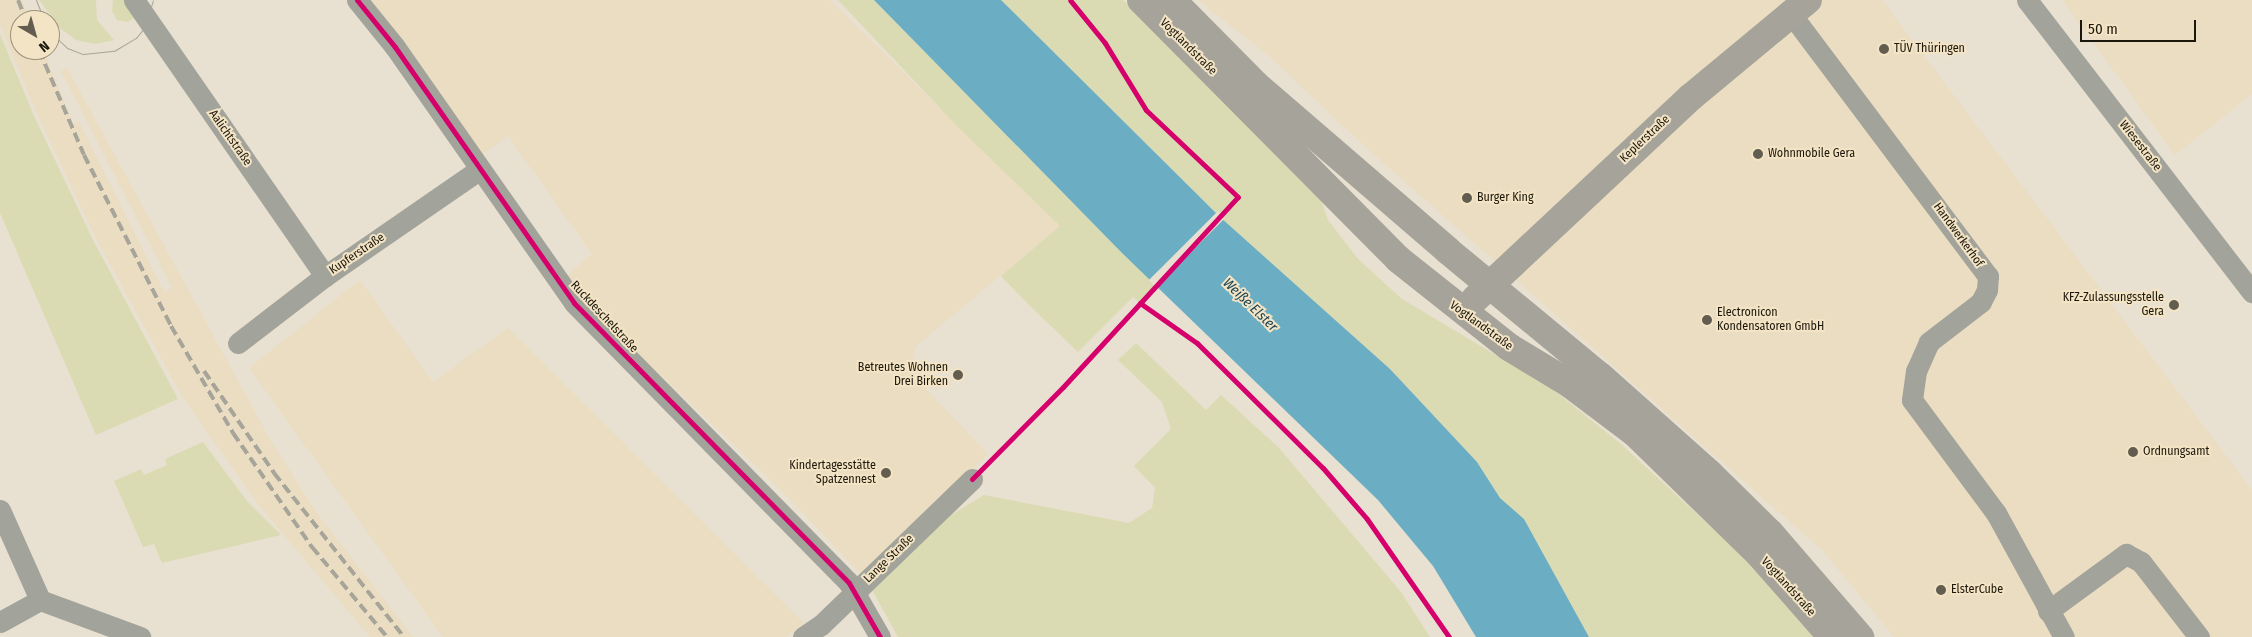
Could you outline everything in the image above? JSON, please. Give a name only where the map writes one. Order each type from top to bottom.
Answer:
[{"type":"main road","name":"Vogtlandstraße","points":[[1141,0],[1398,259],[1462,312],[1509,347],[1570,384],[1635,433],[1759,554],[1832,637]]},
{"type":"main road","name":"Vogtlandstraße","points":[[1172,0],[1255,84],[1488,285],[1600,376],[1710,474],[1770,533],[1860,637]]},
{"type":"main road","name":"Keplerstraße","points":[[1462,312],[1488,285],[1690,97],[1799,7]]},
{"type":"street","name":"Aalichtstraße","points":[[134,0],[325,276]]},
{"type":"street","name":"Ruckdeschelstraße","points":[[357,0],[395,47],[574,303],[826,558],[856,592],[880,637]]},
{"type":"street","name":"Wiesestraße","points":[[2027,0],[2252,292]]},
{"type":"street","name":"Handwerkerhof","points":[[1799,7],[1988,276],[1987,290],[1981,302],[1929,342],[1916,371],[1912,400],[1996,513],[2048,611],[2064,637]]},
{"type":"street","name":"Kupferstraße","points":[[238,343],[325,276],[480,170]]},
{"type":"street","name":"Lange Straße","points":[[803,637],[821,625],[972,479]]},
{"type":"street","points":[[0,510],[40,600],[140,637]]},
{"type":"street","points":[[2048,611],[2126,554],[2141,562],[2199,637]]},
{"type":"street","points":[[0,622],[40,600]]},
{"type":"shaded area","points":[[0,0],[22,0],[26,10],[10,10],[10,48],[0,24]]},
{"type":"shaded area","points":[[367,0],[830,0],[1060,226],[915,347],[911,373],[988,454],[861,574],[784,493],[588,305],[568,275],[592,254],[508,136],[481,155]]},
{"type":"shaded area","points":[[1198,0],[1882,0],[2252,490],[2252,637],[1894,637],[1823,551],[1363,145],[1270,57]]},
{"type":"shaded area","points":[[2062,0],[2252,0],[2252,94],[2175,155]]},
{"type":"shaded area","points":[[15,60],[47,60],[73,123],[79,122],[164,292],[172,287],[61,71],[67,68],[272,443],[319,516],[413,637],[370,637],[257,503],[183,398],[96,238],[37,114]]},
{"type":"shaded area","points":[[360,280],[433,382],[508,328],[804,623],[786,637],[443,637],[249,368]]},
{"type":"green space","points":[[39,0],[96,0],[97,20],[114,40],[95,44],[76,40],[60,28],[60,10],[46,10]]},
{"type":"green space","points":[[113,0],[125,0],[135,17],[128,22],[117,20],[112,11]]},
{"type":"green space","points":[[838,0],[874,0],[1122,253],[1158,284],[1140,303],[1133,297],[1078,352],[1001,276],[1060,226],[957,126]]},
{"type":"green space","points":[[1001,0],[1123,0],[1288,160],[1320,197],[1328,220],[1358,259],[1402,299],[1551,388],[1621,444],[1761,573],[1814,637],[1589,637],[1524,519],[1500,498],[1477,462],[1390,369],[1220,217]]},
{"type":"green space","points":[[0,34],[34,116],[93,240],[178,399],[96,435],[0,213]]},
{"type":"green space","points":[[1136,343],[1206,410],[1221,395],[1279,448],[1401,592],[1430,637],[898,637],[872,590],[928,529],[984,495],[1129,523],[1152,508],[1155,488],[1134,466],[1171,429],[1162,402],[1118,360]]},
{"type":"green space","points":[[203,442],[247,501],[281,535],[162,563],[154,544],[143,547],[114,481],[141,469],[144,475],[167,465],[165,459]]},
{"type":"water","name":"Weiße Elster","points":[[874,0],[1001,0],[1220,217],[1390,369],[1477,462],[1500,498],[1524,519],[1589,637],[1476,637],[1433,566],[1378,500],[1122,253]]},
{"type":"pier","points":[[1218,211],[1225,218],[1156,287],[1149,280]]},
{"type":"tram line","points":[[36,0],[40,10]]},
{"type":"tram line","points":[[60,41],[67,48],[83,54],[114,51],[136,38],[144,28],[153,0]]},
{"type":"tram line","points":[[2022,0],[2252,300]]},
{"type":"tram line","points":[[2032,0],[2252,284]]},
{"type":"railway","points":[[18,0],[22,10]]},
{"type":"railway","points":[[43,60],[84,155],[171,326],[233,433],[312,547],[387,637]]},
{"type":"railway","points":[[204,371],[274,473],[404,637]]},
{"type":"cycle path","points":[[357,0],[395,47],[574,303],[849,583],[880,637]]},
{"type":"cycle path","points":[[972,479],[1063,387],[1238,197],[1146,110],[1105,43],[1070,0]]},
{"type":"cycle path","points":[[1140,303],[1197,343],[1323,468],[1367,519],[1449,637]]},
{"type":"place","name":"TÜV Thüringen","points":[[1884,49]]},
{"type":"place","name":"Wohnmobile Gera","points":[[1758,154]]},
{"type":"place","name":"Burger King","points":[[1467,198]]},
{"type":"place","name":"KFZ-Zulassungsstelle Gera","points":[[2174,305]]},
{"type":"place","name":"Electronicon Kondensatoren GmbH","points":[[1707,320]]},
{"type":"place","name":"Betreutes Wohnen Drei Birken","points":[[958,375]]},
{"type":"place","name":"Ordnungsamt","points":[[2133,452]]},
{"type":"place","name":"Kindertagesstätte Spatzennest","points":[[886,473]]},
{"type":"place","name":"ElsterCube","points":[[1941,590]]}]
